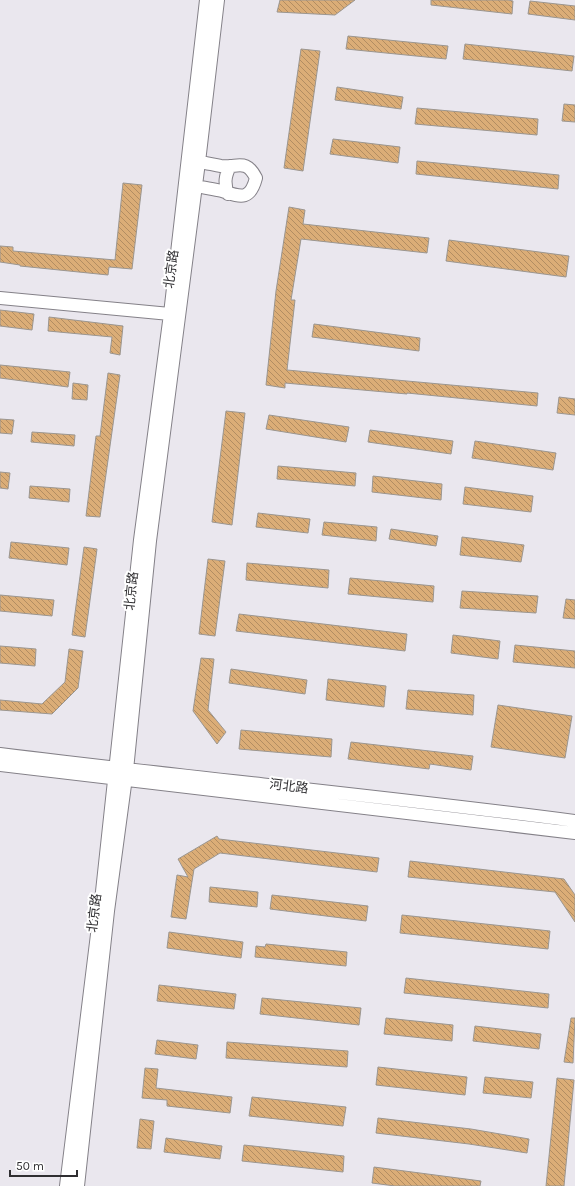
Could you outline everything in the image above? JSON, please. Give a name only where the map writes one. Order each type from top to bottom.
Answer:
[{"type":"street","name":"北京路","points":[[78,1186],[120,775],[140,540],[170,314],[206,0]]},
{"type":"street","name":"北京路","points":[[66,1186],[200,162],[218,0]]},
{"type":"street","points":[[196,186],[242,196],[249,194],[254,188],[256,178],[253,172],[240,164],[230,166],[200,162]]},
{"type":"street","points":[[228,194],[225,185],[226,175],[230,166]]},
{"type":"street","points":[[0,298],[170,314]]},
{"type":"street","name":"河北路","points":[[0,754],[120,775],[575,833]]},
{"type":"street","name":"河北路","points":[[0,765],[474,808],[575,821]]},
{"type":"building","points":[[280,0],[355,0],[335,15],[277,12]]},
{"type":"building","points":[[431,0],[508,0],[513,1],[512,14],[431,5]]},
{"type":"building","points":[[530,1],[575,6],[575,20],[528,14]]},
{"type":"building","points":[[348,36],[448,46],[446,59],[346,49]]},
{"type":"building","points":[[465,44],[574,56],[572,71],[463,59]]},
{"type":"building","points":[[301,49],[320,51],[303,171],[284,168]]},
{"type":"building","points":[[337,87],[403,97],[401,109],[335,100]]},
{"type":"building","points":[[564,104],[575,105],[575,122],[562,121]]},
{"type":"building","points":[[417,108],[538,119],[537,135],[415,124]]},
{"type":"building","points":[[333,139],[400,147],[398,163],[330,154]]},
{"type":"building","points":[[417,161],[559,175],[558,189],[416,174]]},
{"type":"building","points":[[123,183],[142,185],[132,269],[109,267],[108,275],[20,266],[0,262],[0,246],[13,247],[13,251],[115,260]]},
{"type":"building","points":[[289,207],[305,210],[303,224],[429,238],[427,253],[301,239],[291,300],[295,300],[287,370],[538,393],[537,406],[285,383],[285,388],[266,385],[276,291]]},
{"type":"building","points":[[449,240],[569,256],[566,277],[446,261]]},
{"type":"building","points":[[0,310],[34,314],[32,330],[0,326]]},
{"type":"building","points":[[49,317],[123,326],[120,355],[110,353],[112,337],[48,331]]},
{"type":"building","points":[[314,324],[420,338],[419,351],[312,337]]},
{"type":"building","points":[[0,365],[70,372],[68,387],[0,378]]},
{"type":"building","points":[[108,373],[120,375],[100,517],[86,516],[96,436],[100,436]]},
{"type":"building","points":[[73,383],[88,385],[87,400],[72,399]]},
{"type":"building","points":[[559,397],[575,399],[575,415],[557,413]]},
{"type":"building","points":[[226,411],[245,413],[232,525],[212,522]]},
{"type":"building","points":[[269,415],[349,427],[346,442],[266,429]]},
{"type":"building","points":[[0,419],[14,420],[12,434],[0,433]]},
{"type":"building","points":[[370,430],[453,441],[451,454],[368,442]]},
{"type":"building","points":[[32,432],[75,435],[74,446],[31,442]]},
{"type":"building","points":[[475,441],[556,453],[553,470],[472,458]]},
{"type":"building","points":[[278,466],[356,473],[355,486],[277,479]]},
{"type":"building","points":[[0,472],[10,473],[8,489],[0,488]]},
{"type":"building","points":[[373,476],[442,484],[441,500],[372,492]]},
{"type":"building","points":[[30,486],[70,489],[69,502],[29,498]]},
{"type":"building","points":[[465,487],[533,496],[531,512],[463,504]]},
{"type":"building","points":[[258,513],[310,519],[308,533],[256,527]]},
{"type":"building","points":[[324,522],[377,527],[376,541],[322,535]]},
{"type":"building","points":[[391,529],[438,536],[436,546],[389,539]]},
{"type":"building","points":[[462,537],[524,545],[521,562],[460,555]]},
{"type":"building","points":[[11,542],[69,548],[67,565],[9,558]]},
{"type":"building","points":[[84,547],[97,549],[85,637],[72,635]]},
{"type":"building","points":[[208,559],[225,561],[215,636],[199,634]]},
{"type":"building","points":[[247,563],[329,570],[328,588],[246,580]]},
{"type":"building","points":[[350,578],[434,586],[433,602],[348,594]]},
{"type":"building","points":[[462,591],[538,596],[536,613],[460,608]]},
{"type":"building","points":[[0,595],[54,600],[52,616],[0,611]]},
{"type":"building","points":[[566,599],[575,600],[575,619],[563,618]]},
{"type":"building","points":[[239,614],[407,634],[405,651],[236,631]]},
{"type":"building","points":[[453,635],[500,641],[498,659],[451,653]]},
{"type":"building","points":[[515,645],[575,651],[575,668],[513,662]]},
{"type":"building","points":[[0,646],[36,649],[35,666],[0,663]]},
{"type":"building","points":[[69,649],[83,651],[78,688],[52,714],[0,710],[0,700],[42,704],[65,682]]},
{"type":"building","points":[[201,658],[214,659],[208,710],[226,732],[217,744],[193,711]]},
{"type":"building","points":[[231,669],[307,680],[305,694],[229,683]]},
{"type":"building","points":[[328,679],[386,686],[384,707],[326,700]]},
{"type":"building","points":[[408,690],[474,695],[473,715],[406,709]]},
{"type":"building","points":[[498,705],[572,716],[565,758],[491,747]]},
{"type":"building","points":[[241,730],[332,739],[331,757],[239,749]]},
{"type":"building","points":[[351,742],[473,756],[471,770],[430,764],[429,769],[348,759]]},
{"type":"building","points":[[217,836],[219,839],[379,858],[377,872],[220,853],[194,869],[186,919],[171,917],[177,875],[188,877],[178,859]]},
{"type":"building","points":[[410,861],[564,879],[575,895],[575,922],[555,892],[408,877]]},
{"type":"building","points":[[210,887],[258,892],[257,907],[209,902]]},
{"type":"building","points":[[272,895],[368,906],[366,921],[270,909]]},
{"type":"building","points":[[402,915],[550,931],[548,949],[400,933]]},
{"type":"building","points":[[169,932],[243,942],[241,958],[167,948]]},
{"type":"building","points":[[266,944],[347,952],[346,966],[255,957],[256,946],[265,947]]},
{"type":"building","points":[[406,978],[549,994],[548,1008],[404,993]]},
{"type":"building","points":[[159,985],[236,994],[234,1009],[157,1001]]},
{"type":"building","points":[[262,998],[361,1008],[359,1025],[260,1014]]},
{"type":"building","points":[[386,1018],[453,1025],[452,1041],[384,1034]]},
{"type":"building","points":[[571,1018],[575,1018],[573,1063],[564,1062]]},
{"type":"building","points":[[475,1026],[541,1034],[539,1049],[473,1041]]},
{"type":"building","points":[[157,1040],[198,1045],[196,1059],[155,1054]]},
{"type":"building","points":[[227,1042],[348,1051],[347,1067],[226,1058]]},
{"type":"building","points":[[378,1067],[467,1077],[465,1095],[376,1085]]},
{"type":"building","points":[[145,1068],[158,1069],[156,1088],[232,1097],[230,1113],[167,1106],[167,1100],[142,1098]]},
{"type":"building","points":[[485,1077],[533,1082],[531,1098],[483,1093]]},
{"type":"building","points":[[557,1078],[574,1080],[564,1186],[546,1186]]},
{"type":"building","points":[[252,1097],[346,1107],[343,1126],[249,1116]]},
{"type":"building","points":[[378,1118],[471,1129],[529,1139],[527,1153],[469,1144],[376,1133]]},
{"type":"building","points":[[140,1119],[154,1121],[151,1149],[137,1148]]},
{"type":"building","points":[[166,1138],[222,1146],[220,1159],[164,1152]]},
{"type":"building","points":[[244,1145],[344,1156],[343,1172],[242,1161]]},
{"type":"building","points":[[374,1167],[481,1181],[480,1186],[395,1186],[372,1183]]}]
